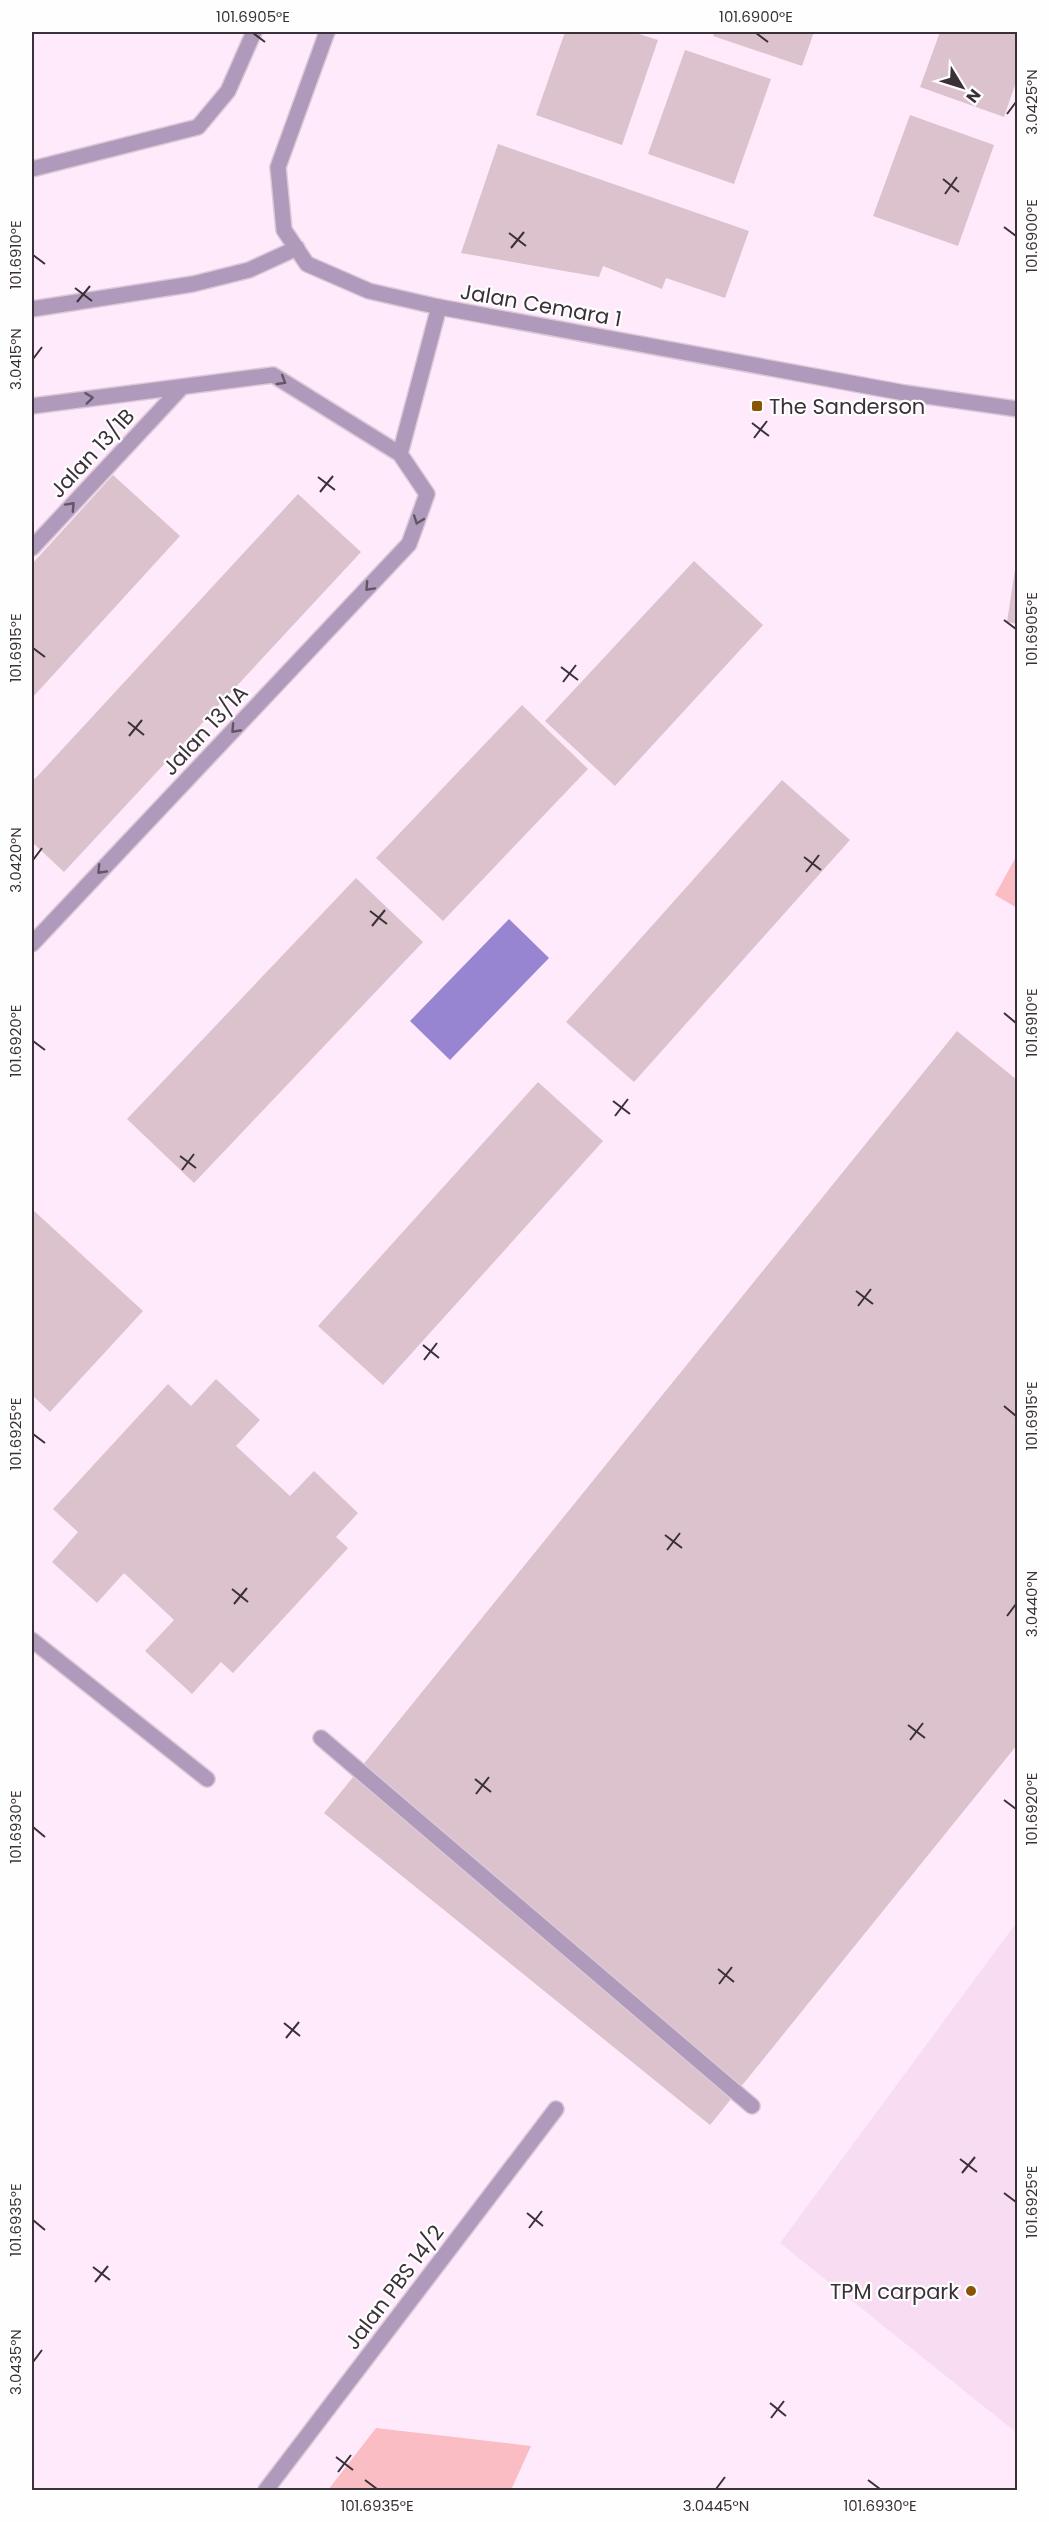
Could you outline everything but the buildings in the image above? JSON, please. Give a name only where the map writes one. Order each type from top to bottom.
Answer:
[{"type":"street","points":[[32,169],[198,127],[228,91],[254,32]]},
{"type":"street","name":"Jalan Cemara 1","points":[[327,32],[278,167],[284,230],[307,264],[369,291],[439,307],[906,393],[1017,409]]},
{"type":"street","points":[[32,309],[193,284],[249,270],[297,248]]},
{"type":"street","points":[[32,406],[273,375],[400,454],[439,307]]},
{"type":"street","name":"Jalan 13/1B","points":[[32,548],[183,387]]},
{"type":"street","name":"Jalan 13/1A","points":[[32,944],[409,544],[427,494],[400,454]]},
{"type":"street","points":[[32,1640],[207,1779]]},
{"type":"street","points":[[321,1738],[752,2106]]},
{"type":"street","name":"Jalan PBS 14/2","points":[[266,2490],[556,2109]]},
{"type":"shaded area","points":[[1017,855],[1018,908],[995,895]]},
{"type":"shaded area","points":[[509,919],[549,958],[450,1060],[410,1021]]},
{"type":"shaded area","points":[[1017,1922],[1017,2433],[780,2243]]},
{"type":"shaded area","points":[[376,2428],[531,2446],[511,2490],[328,2490]]},
{"type":"place","name":"The Sanderson","points":[[757,406]]},
{"type":"place","name":"TPM carpark","points":[[971,2291]]}]
